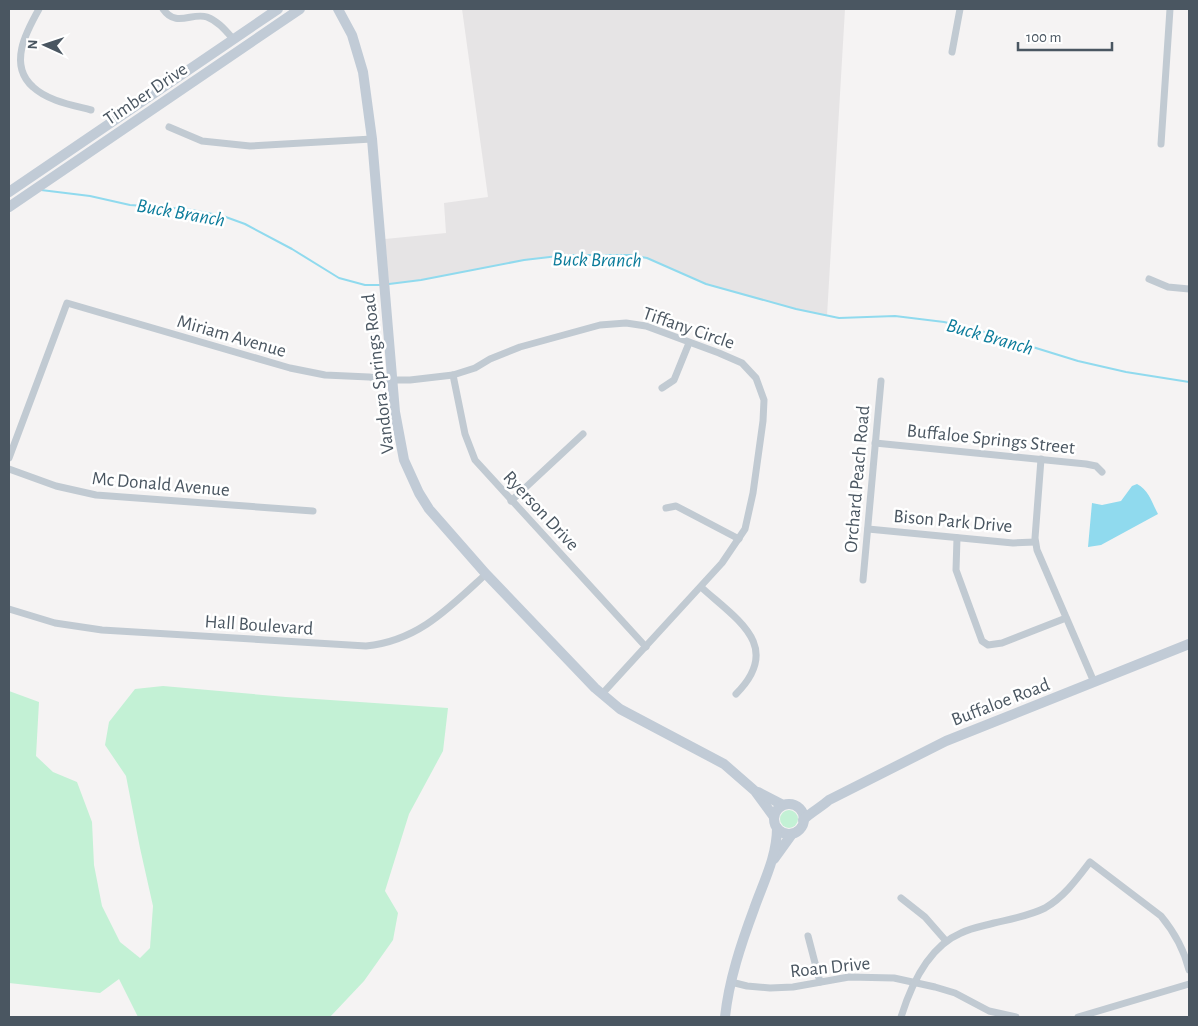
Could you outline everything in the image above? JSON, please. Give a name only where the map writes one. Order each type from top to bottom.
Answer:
[{"type":"street","points":[[39,9],[25,37],[21,51],[20,60],[24,74],[33,88],[42,93],[54,99],[91,110]]},
{"type":"street","points":[[163,9],[180,19],[200,16],[208,17],[223,27],[234,40]]},
{"type":"street","points":[[208,17],[212,9]]},
{"type":"street","name":"Timber Drive","points":[[9,192],[278,9]]},
{"type":"street","name":"Timber Drive","points":[[9,207],[300,9]]},
{"type":"street","name":"Vandora Springs Road","points":[[338,9],[352,35],[363,72],[372,139],[392,380],[400,444],[404,460],[418,493],[434,515],[486,574],[595,688],[620,709],[724,764],[755,791],[774,816]]},
{"type":"street","points":[[952,52],[960,9]]},
{"type":"street","points":[[1161,144],[1170,9]]},
{"type":"street","points":[[170,127],[202,141],[250,146],[372,139]]},
{"type":"street","points":[[1149,279],[1168,287],[1189,288]]},
{"type":"street","name":"Miriam Avenue","points":[[9,458],[67,303],[290,368],[325,376],[370,377],[392,380]]},
{"type":"street","name":"Tiffany Circle","points":[[392,380],[453,375],[475,368],[490,359],[520,347],[600,325],[626,324],[646,326],[742,363],[756,378],[764,400],[749,517],[739,539],[722,563],[602,694]]},
{"type":"street","points":[[662,388],[674,380],[690,343]]},
{"type":"street","name":"Ryerson Drive","points":[[453,375],[470,450],[475,460],[646,647]]},
{"type":"street","name":"Orchard Peach Road","points":[[863,580],[882,381]]},
{"type":"street","points":[[511,501],[583,434]]},
{"type":"street","name":"Buffaloe Springs Street","points":[[875,443],[1086,464],[1096,466],[1102,472]]},
{"type":"street","points":[[1041,459],[1035,542],[1094,682]]},
{"type":"street","name":"Mc Donald Avenue","points":[[9,469],[56,486],[96,495],[313,511]]},
{"type":"street","points":[[666,508],[676,506],[739,539]]},
{"type":"street","name":"Bison Park Drive","points":[[868,529],[1013,543],[1035,542]]},
{"type":"street","points":[[957,538],[956,570],[982,641],[988,645],[1002,643],[1066,618]]},
{"type":"street","name":"Hall Boulevard","points":[[9,609],[55,623],[102,630],[366,646],[392,642],[420,629],[456,602],[486,574]]},
{"type":"street","points":[[700,587],[746,628],[754,640],[757,658],[752,675],[736,694]]},
{"type":"street","name":"Buffaloe Road","points":[[796,806],[808,806],[829,800],[946,741],[1189,644]]},
{"type":"street","name":"Vandora Springs Road","points":[[755,791],[783,805]]},
{"type":"street","name":"Buffaloe Road","points":[[803,820],[829,800]]},
{"type":"street","points":[[726,1017],[731,982],[753,910],[772,862],[777,828],[774,816],[783,805],[796,806],[802,812],[803,820],[800,829],[792,834],[772,862]]},
{"type":"street","points":[[777,828],[784,833],[792,834]]},
{"type":"street","points":[[901,1017],[914,982],[928,960],[946,942],[961,933],[1030,914],[1054,902],[1070,888],[1090,862],[1161,916],[1170,926],[1180,944],[1189,970]]},
{"type":"street","points":[[901,898],[925,917],[946,942]]},
{"type":"street","points":[[808,936],[820,982]]},
{"type":"street","name":"Roan Drive","points":[[731,982],[747,986],[770,988],[792,987],[849,977],[870,976],[914,982],[955,994],[990,1011],[1016,1017]]},
{"type":"street","points":[[1078,1017],[1189,984]]},
{"type":"shaded area","points":[[462,9],[845,9],[827,316],[706,284],[647,258],[630,255],[567,255],[524,260],[421,280],[389,284],[385,239],[446,233],[444,203],[488,197]]},
{"type":"green space","points":[[163,686],[286,697],[448,708],[443,751],[409,814],[385,891],[398,913],[393,940],[364,981],[330,1017],[138,1017],[119,979],[100,993],[9,983],[9,691],[39,702],[36,756],[53,772],[77,782],[92,822],[94,865],[102,906],[120,942],[140,958],[150,948],[153,906],[126,776],[105,745],[109,722],[135,689]]},
{"type":"green space","points":[[789,810],[795,813],[798,819],[795,825],[789,828],[783,825],[780,819],[783,813]]},
{"type":"water","points":[[1137,484],[1147,493],[1158,514],[1101,545],[1088,547],[1092,503],[1102,505],[1121,501],[1132,486]]},
{"type":"waterway","name":"Buck Branch","points":[[41,190],[90,196],[130,205],[186,209],[223,216],[245,224],[292,249],[339,278],[365,285],[382,285]]},
{"type":"waterway","name":"Buck Branch","points":[[389,284],[421,280],[524,260],[567,255],[630,255],[647,258],[706,284],[796,309],[839,318],[895,316],[944,322],[971,328],[1078,361],[1126,372],[1189,382]]}]
